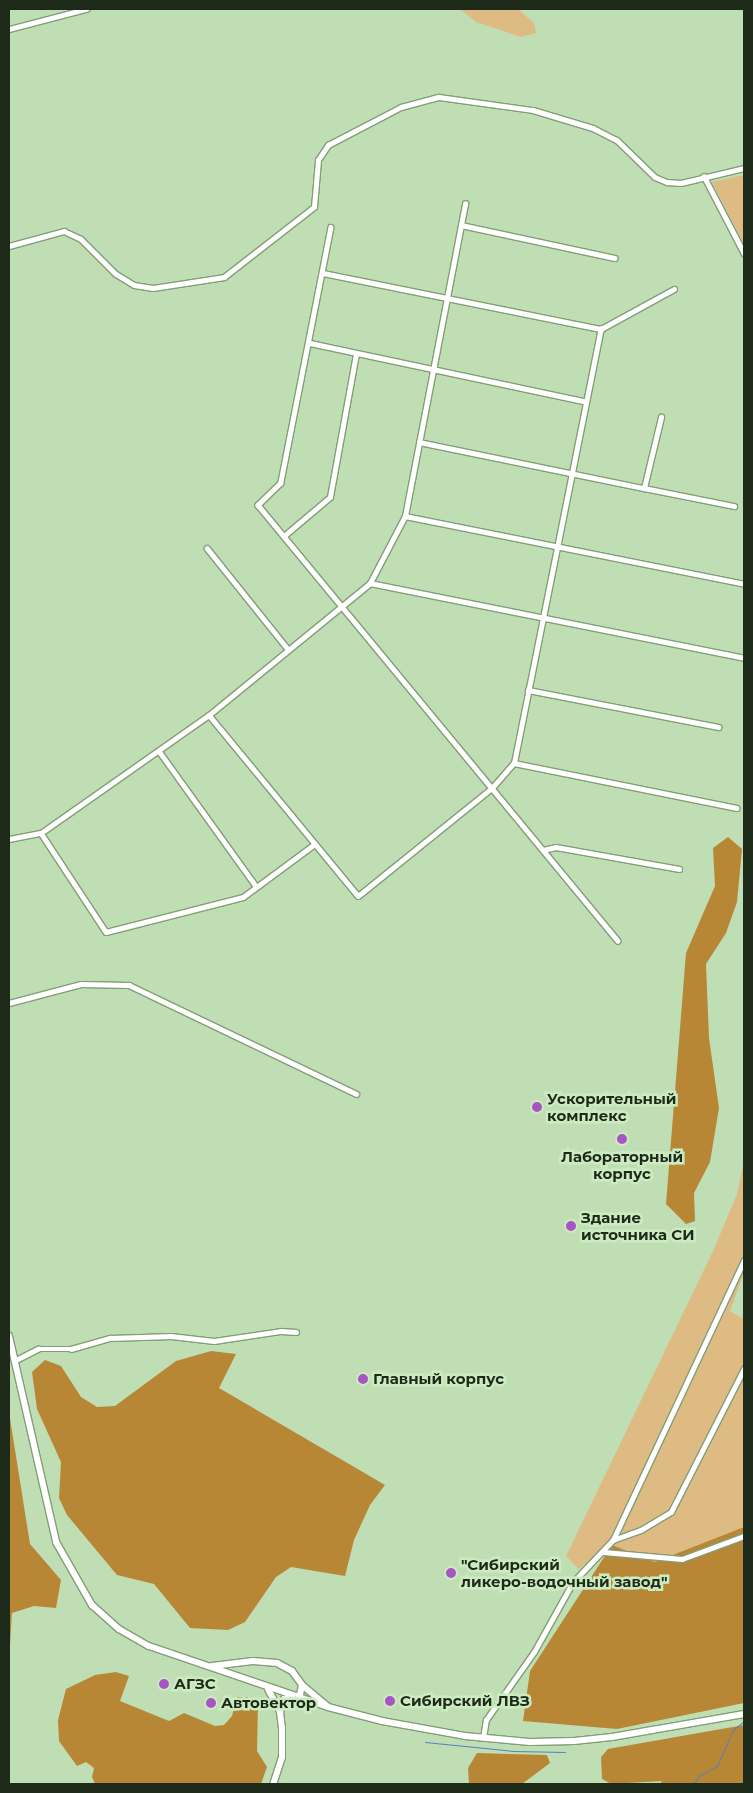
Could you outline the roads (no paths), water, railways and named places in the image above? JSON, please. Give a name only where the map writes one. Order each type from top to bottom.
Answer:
[{"type":"main road","points":[[9,1336],[48,1520],[67,1565],[92,1605],[119,1629],[149,1646],[268,1689],[382,1722],[483,1738],[530,1742],[612,1738],[744,1714]]},
{"type":"main road","points":[[209,1667],[236,1665],[253,1660],[271,1661],[292,1671],[302,1685],[328,1707]]},
{"type":"main road","points":[[236,1665],[235,1672],[239,1679]]},
{"type":"main road","points":[[273,1784],[282,1757],[281,1702],[300,1695],[302,1685]]},
{"type":"main road","points":[[268,1689],[280,1712]]},
{"type":"street","points":[[9,29],[86,9]]},
{"type":"street","points":[[9,246],[64,231],[81,239],[116,274],[134,285],[153,288],[224,277],[314,207],[318,160],[328,145],[401,107],[439,97],[533,110],[593,128],[628,148],[661,180],[681,183],[744,168]]},
{"type":"street","points":[[704,176],[744,253]]},
{"type":"street","points":[[9,839],[41,833],[209,715],[370,582],[405,516],[465,204]]},
{"type":"street","points":[[461,225],[615,258]]},
{"type":"street","points":[[331,227],[324,274],[281,483],[258,505],[342,604],[618,942]]},
{"type":"street","points":[[324,274],[601,329],[674,289]]},
{"type":"street","points":[[209,715],[358,896],[492,788],[514,763],[584,401],[601,329]]},
{"type":"street","points":[[310,343],[584,401]]},
{"type":"street","points":[[284,536],[330,497],[356,354]]},
{"type":"street","points":[[644,488],[661,418]]},
{"type":"street","points":[[419,442],[734,506]]},
{"type":"street","points":[[405,516],[557,544],[744,584]]},
{"type":"street","points":[[207,548],[288,649]]},
{"type":"street","points":[[370,582],[744,658]]},
{"type":"street","points":[[528,690],[718,727]]},
{"type":"street","points":[[159,750],[256,886]]},
{"type":"street","points":[[514,763],[737,808]]},
{"type":"street","points":[[41,833],[106,932],[243,896],[315,844]]},
{"type":"street","points":[[543,850],[556,847],[679,869]]},
{"type":"street","points":[[9,1003],[81,984],[129,985],[356,1094]]},
{"type":"street","points":[[483,1738],[486,1720],[534,1652],[573,1582],[604,1552],[613,1540],[744,1260]]},
{"type":"street","points":[[14,1361],[38,1349],[70,1349],[110,1338],[171,1336],[214,1342],[269,1332],[296,1332]]},
{"type":"street","points":[[613,1540],[640,1530],[671,1512],[744,1369]]},
{"type":"street","points":[[604,1552],[682,1559],[744,1536]]},
{"type":"waterway","points":[[693,1784],[700,1775],[717,1766],[733,1730],[744,1721]]},
{"type":"waterway","points":[[425,1742],[514,1751],[565,1752]]},
{"type":"place","name":"Ускорительный комплекс","points":[[537,1107]]},
{"type":"place","name":"Лабораторный корпус","points":[[622,1139]]},
{"type":"place","name":"Здание источника СИ","points":[[571,1226]]},
{"type":"place","name":"Главный корпус","points":[[363,1379]]},
{"type":"place","name":"\"Сибирский ликеро-водочный завод\"","points":[[451,1573]]},
{"type":"place","name":"АГЗС","points":[[164,1684]]},
{"type":"place","name":"Сибирский ЛВЗ","points":[[390,1701]]},
{"type":"place","name":"Автовектор","points":[[211,1703]]}]
